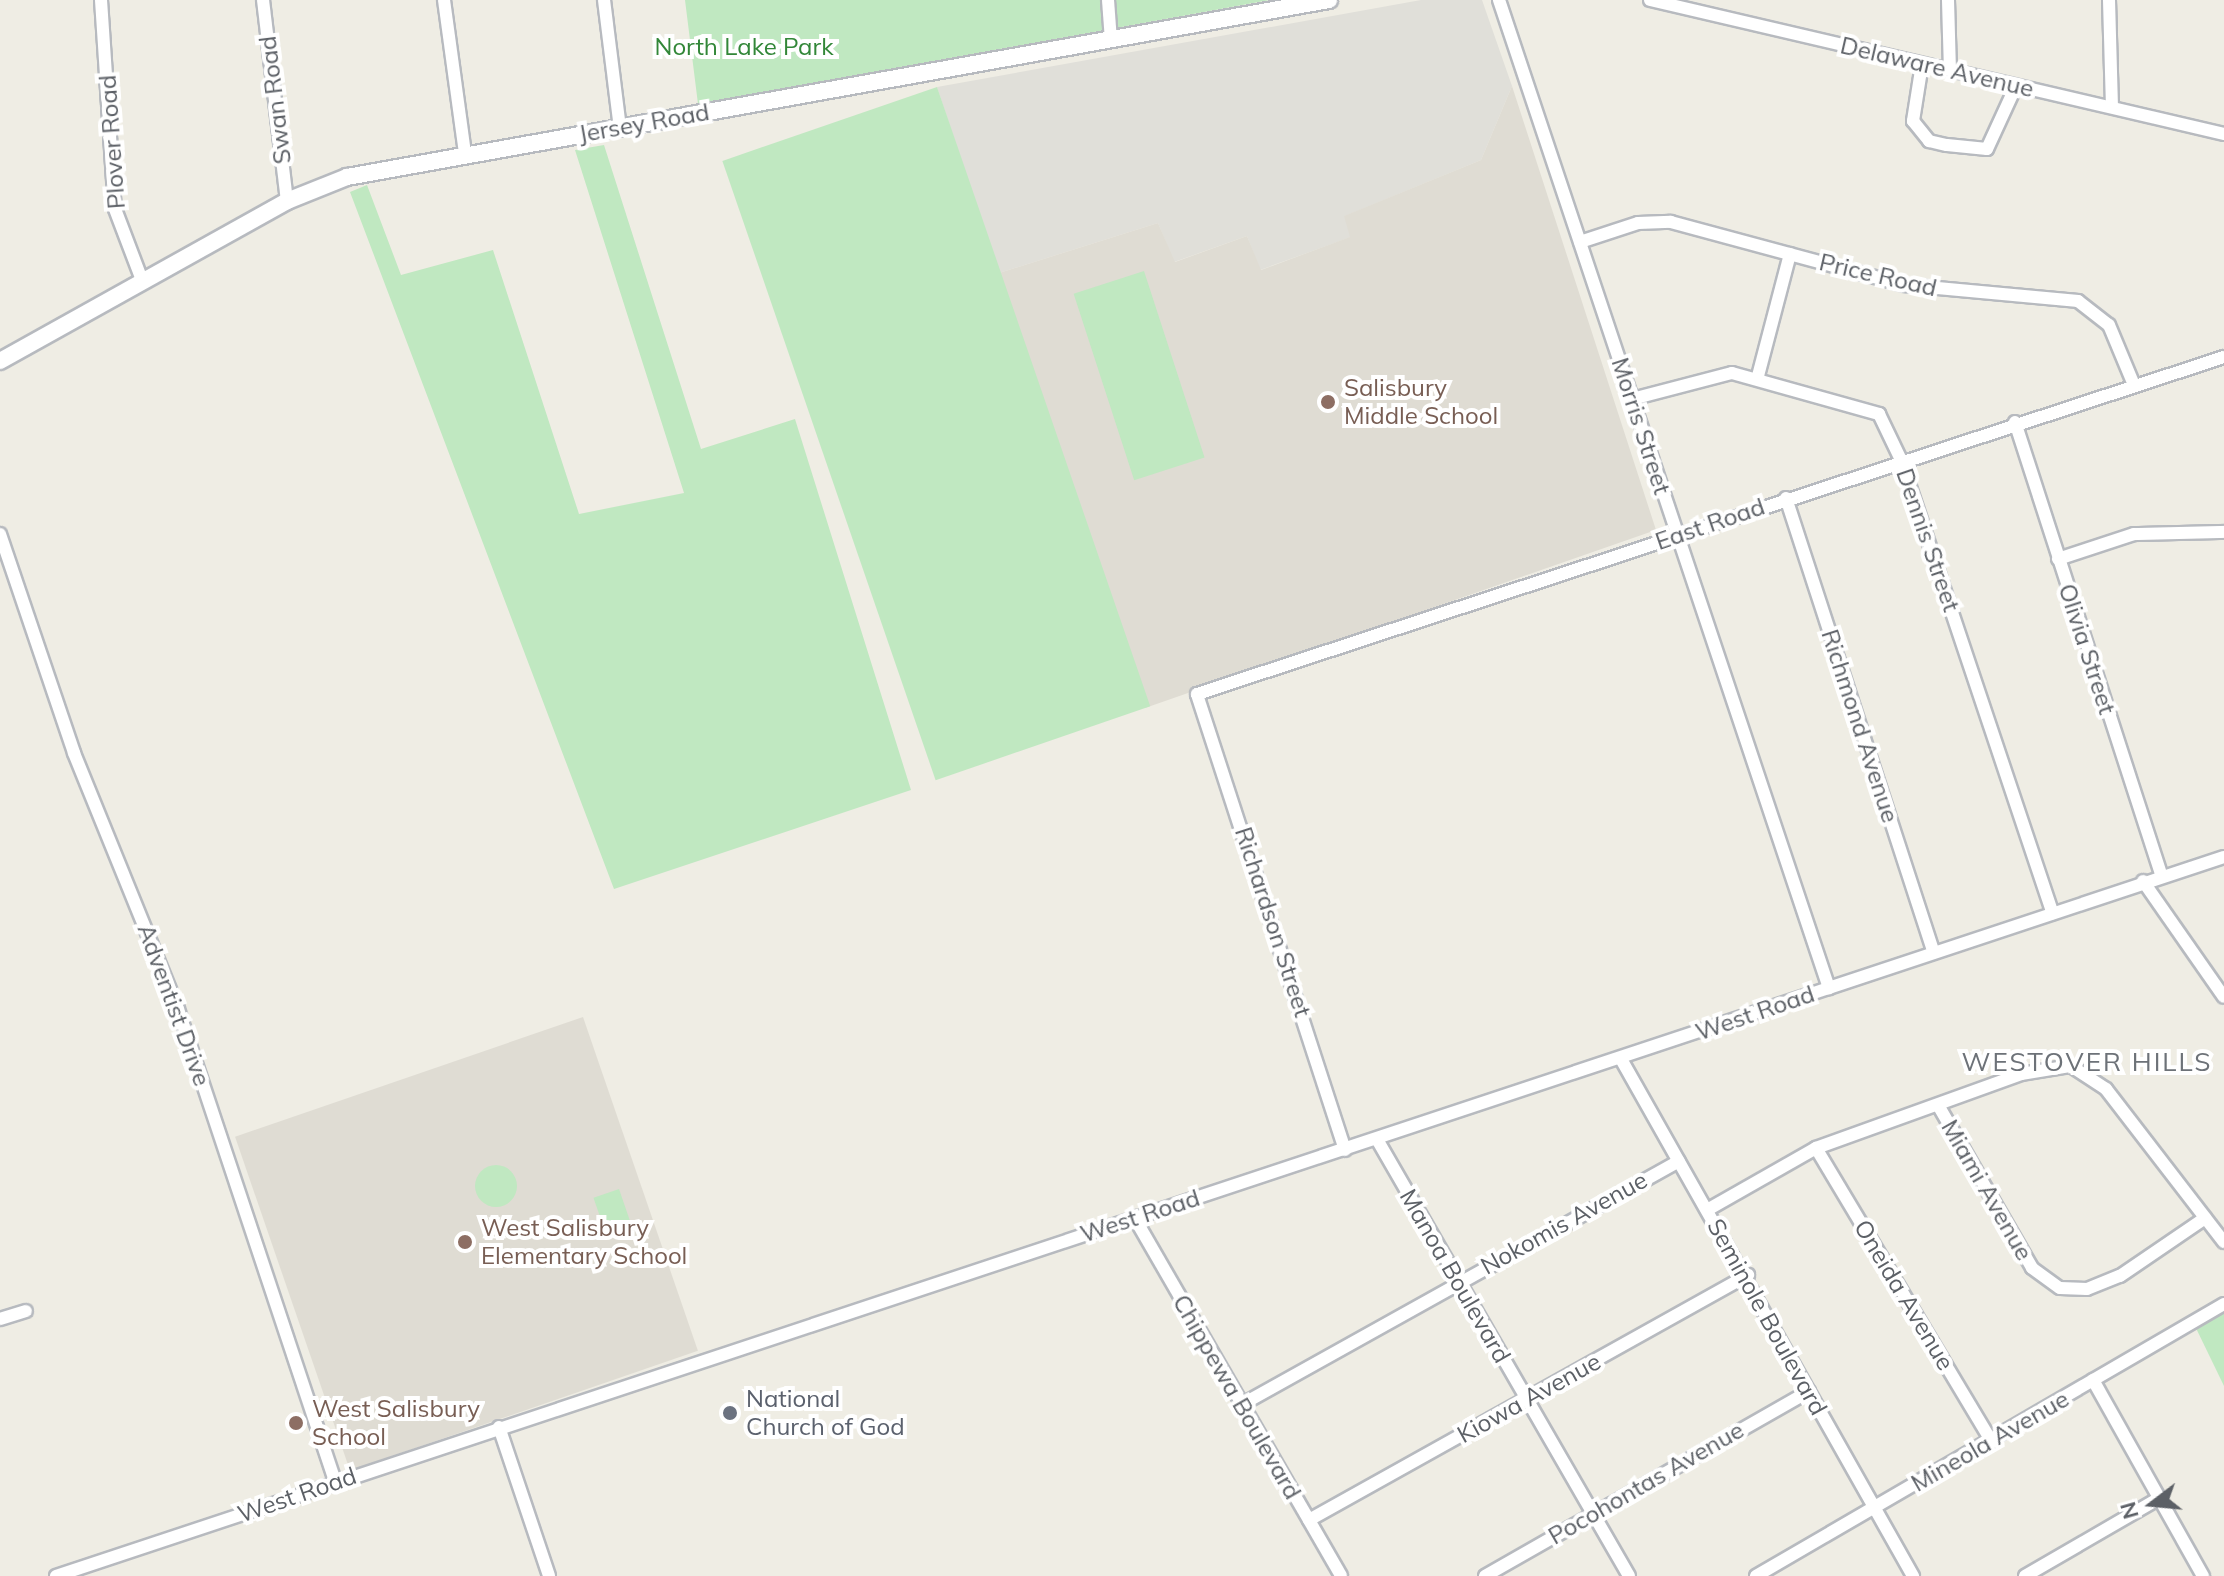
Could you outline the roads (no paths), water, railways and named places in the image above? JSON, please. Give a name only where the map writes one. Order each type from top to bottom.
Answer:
[{"type":"street","name":"Plover Road","points":[[101,0],[115,209],[142,280]]},
{"type":"street","name":"Swan Road","points":[[263,0],[287,201]]},
{"type":"street","points":[[444,0],[465,153]]},
{"type":"street","points":[[604,0],[620,129]]},
{"type":"street","points":[[1108,0],[1111,41]]},
{"type":"street","name":"Jersey Road","points":[[0,361],[287,201],[347,177],[465,153],[620,129],[1329,0]]},
{"type":"street","name":"Morris Street","points":[[1499,0],[1829,988]]},
{"type":"street","name":"Delaware Avenue","points":[[1650,0],[2224,134]]},
{"type":"street","points":[[1948,0],[1950,70]]},
{"type":"street","points":[[2109,0],[2112,106]]},
{"type":"street","points":[[1922,64],[1913,121],[1929,141],[1987,149],[2016,86]]},
{"type":"street","name":"Price Road","points":[[1580,242],[1656,221],[1923,288],[2078,301],[2109,325],[2134,385]]},
{"type":"street","points":[[1758,376],[1790,254]]},
{"type":"street","name":"East Road","points":[[1197,694],[2015,422],[2224,357]]},
{"type":"street","name":"Dennis Street","points":[[1632,399],[1715,374],[1758,376],[1879,414],[1901,460],[2053,913]]},
{"type":"street","name":"Olivia Street","points":[[2015,422],[2161,875]]},
{"type":"street","name":"Richmond Avenue","points":[[1786,498],[1934,953]]},
{"type":"street","points":[[2058,559],[2134,534],[2224,532]]},
{"type":"street","name":"Adventist Drive","points":[[0,534],[74,753],[183,1024],[335,1481]]},
{"type":"street","name":"Richardson Street","points":[[1197,694],[1345,1150]]},
{"type":"street","name":"West Road","points":[[56,1576],[1134,1217],[1378,1141],[2143,881],[2224,857]]},
{"type":"street","points":[[2143,881],[2224,997]]},
{"type":"street","name":"Seminole Boulevard","points":[[1621,1059],[1748,1275],[1913,1576]]},
{"type":"street","points":[[1707,1210],[1816,1148],[2021,1074],[2071,1066],[2106,1089],[2224,1242]]},
{"type":"street","name":"Miami Avenue","points":[[1938,1105],[2032,1268],[2060,1288],[2087,1289],[2120,1276],[2205,1218]]},
{"type":"street","name":"Manoa Boulevard","points":[[1378,1141],[1629,1576]]},
{"type":"street","name":"Oneida Avenue","points":[[1816,1148],[1992,1442]]},
{"type":"street","name":"Nokomis Avenue","points":[[1241,1405],[1679,1161]]},
{"type":"street","name":"Chippewa Boulevard","points":[[1134,1217],[1341,1576]]},
{"type":"street","name":"Kiowa Avenue","points":[[1309,1520],[1748,1275]]},
{"type":"street","name":"Mineola Avenue","points":[[1756,1576],[1992,1442],[2224,1304]]},
{"type":"street","points":[[0,1319],[26,1311]]},
{"type":"street","points":[[2093,1380],[2203,1576]]},
{"type":"street","name":"Pocohontas Avenue","points":[[1485,1576],[1809,1391]]},
{"type":"street","points":[[499,1427],[549,1576]]},
{"type":"street","points":[[2025,1576],[2158,1499]]},
{"type":"place","name":"Salisbury Middle School","points":[[1328,402]]},
{"type":"place","name":"West Salisbury Elementary School","points":[[465,1242]]},
{"type":"place","name":"National Church of God","points":[[730,1413]]},
{"type":"place","name":"West Salisbury School","points":[[296,1423]]},
{"type":"district","name":"WESTOVER HILLS","points":[[2087,1062]]},
{"type":"park label","name":"North Lake Park","points":[[744,47]]}]
